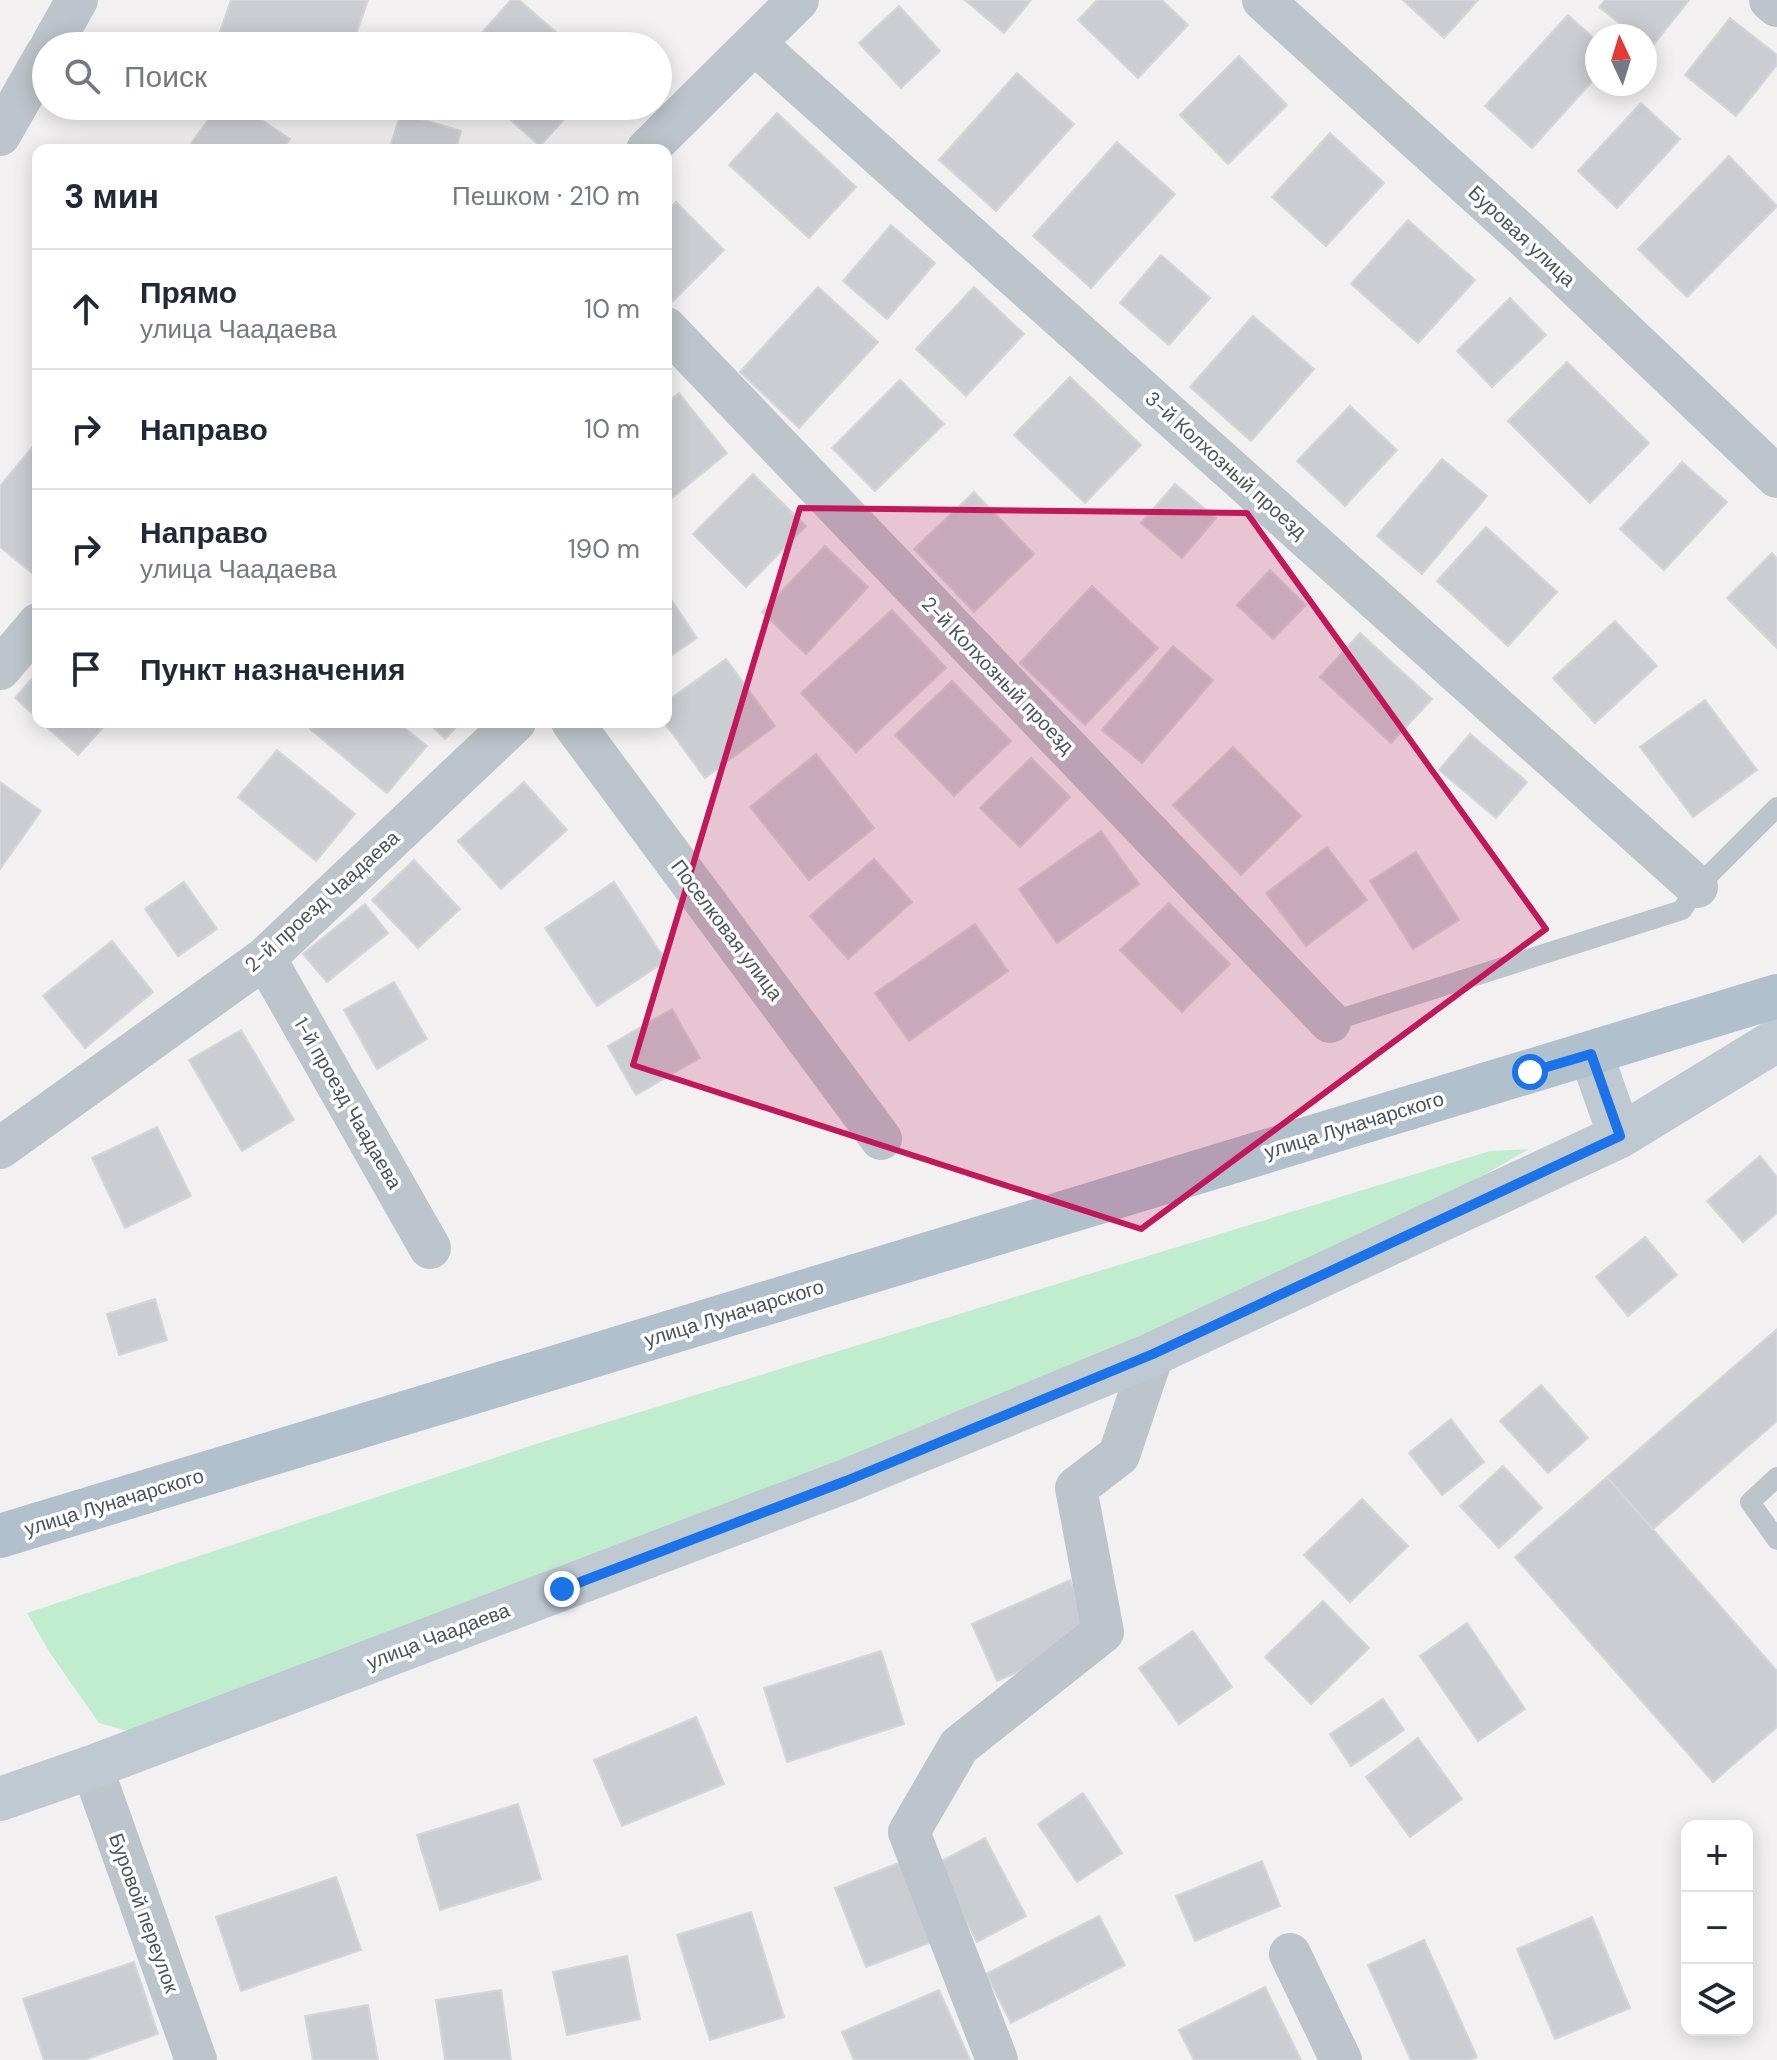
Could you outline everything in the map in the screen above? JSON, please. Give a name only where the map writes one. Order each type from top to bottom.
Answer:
[{"type":"main road","points":[[1591,1054],[1777,996]]},
{"type":"main road","name":"улица Луначарского","points":[[0,1536],[1591,1054]]},
{"type":"street","points":[[59,32],[77,0]]},
{"type":"street","points":[[653,144],[798,0]]},
{"type":"street","name":"Буровая улица","points":[[1263,0],[1528,240],[1777,477]]},
{"type":"street","points":[[1770,0],[1777,6]]},
{"type":"street","name":"3-й Колхозный проезд","points":[[755,44],[1697,887]]},
{"type":"street","points":[[0,135],[32,79]]},
{"type":"street","name":"2-й Колхозный проезд","points":[[672,334],[1330,1022]]},
{"type":"street","points":[[0,669],[32,631]]},
{"type":"street","name":"2-й проезд Чаадаева","points":[[0,1148],[265,958],[509,728]]},
{"type":"street","name":"Поселковая улица","points":[[576,728],[881,1139]]},
{"type":"street","name":"1-й проезд Чаадаева","points":[[265,958],[430,1248]]},
{"type":"street","name":"улица Чаадаева","points":[[0,1799],[92,1767],[846,1481],[1153,1354],[1620,1136],[1777,1040]]},
{"type":"street","points":[[1591,1054],[1620,1136]]},
{"type":"street","points":[[997,2060],[909,1832],[959,1746],[1103,1632],[1076,1488],[1119,1455],[1153,1354]]},
{"type":"street","name":"Буровой переулок","points":[[92,1767],[196,2060]]},
{"type":"street","points":[[1290,1954],[1341,2060]]},
{"type":"lane","points":[[1330,1022],[1682,910],[1697,887],[1777,807]]},
{"type":"lane","points":[[1777,1477],[1750,1502],[1777,1540]]},
{"type":"highlighted area","points":[[800,508],[1247,513],[1546,929],[1141,1229],[633,1065]]},
{"type":"green space","points":[[1529,1149],[1442,1199],[1244,1293],[942,1423],[131,1732],[99,1723],[50,1653],[27,1613],[539,1443],[1490,1151]]},
{"type":"building","points":[[231,0],[368,0],[357,32],[220,32]]},
{"type":"building","points":[[511,0],[519,0],[556,32],[482,32]]},
{"type":"building","points":[[965,0],[1031,0],[1004,33]]},
{"type":"building","points":[[1097,0],[1162,0],[1188,25],[1138,78],[1078,20]]},
{"type":"building","points":[[1403,0],[1478,0],[1444,38]]},
{"type":"building","points":[[1605,0],[1689,0],[1657,40],[1657,24],[1621,24],[1599,7]]},
{"type":"building","points":[[899,6],[940,51],[901,88],[859,43]]},
{"type":"building","points":[[1568,15],[1585,30],[1585,89],[1532,148],[1485,106]]},
{"type":"building","points":[[1730,18],[1777,55],[1777,65],[1736,116],[1685,75]]},
{"type":"building","points":[[1239,56],[1287,105],[1228,164],[1180,115]]},
{"type":"building","points":[[1017,73],[1074,124],[996,211],[939,160]]},
{"type":"building","points":[[1641,103],[1680,139],[1617,208],[1578,171]]},
{"type":"building","points":[[777,113],[856,187],[809,238],[729,165]]},
{"type":"building","points":[[208,120],[262,120],[290,139],[286,144],[191,144]]},
{"type":"building","points":[[399,120],[424,120],[461,131],[458,144],[391,144]]},
{"type":"building","points":[[511,120],[563,120],[542,144],[538,144]]},
{"type":"building","points":[[1330,133],[1384,183],[1326,246],[1272,197]]},
{"type":"building","points":[[1117,142],[1175,194],[1091,288],[1033,236]]},
{"type":"building","points":[[1729,156],[1777,206],[1687,297],[1638,249]]},
{"type":"building","points":[[676,202],[724,250],[673,301],[672,300],[672,206]]},
{"type":"building","points":[[1408,220],[1475,280],[1418,343],[1351,284]]},
{"type":"building","points":[[891,225],[935,263],[887,319],[843,281]]},
{"type":"building","points":[[1161,255],[1210,298],[1169,345],[1120,303]]},
{"type":"building","points":[[818,287],[878,342],[799,428],[740,372]]},
{"type":"building","points":[[974,287],[1024,334],[966,396],[916,349]]},
{"type":"building","points":[[1510,298],[1546,335],[1492,387],[1457,351]]},
{"type":"building","points":[[1253,316],[1314,369],[1251,441],[1190,387]]},
{"type":"building","points":[[1567,362],[1649,443],[1590,503],[1508,421]]},
{"type":"building","points":[[1070,377],[1141,445],[1085,503],[1014,435]]},
{"type":"building","points":[[900,380],[944,424],[875,491],[832,448]]},
{"type":"building","points":[[679,393],[727,453],[672,498],[672,399]]},
{"type":"building","points":[[1350,406],[1397,450],[1345,506],[1297,461]]},
{"type":"building","points":[[32,447],[32,573],[0,547],[0,486]]},
{"type":"building","points":[[1442,459],[1487,496],[1422,574],[1377,536]]},
{"type":"building","points":[[1682,462],[1727,502],[1664,570],[1620,529]]},
{"type":"building","points":[[753,474],[806,526],[746,587],[693,534]]},
{"type":"building","points":[[1175,484],[1216,518],[1182,558],[1141,523]]},
{"type":"building","points":[[974,492],[1034,554],[974,612],[914,549]]},
{"type":"building","points":[[1486,527],[1557,592],[1508,646],[1437,581]]},
{"type":"building","points":[[825,546],[868,587],[806,654],[762,612]]},
{"type":"building","points":[[1772,553],[1777,559],[1777,648],[1727,598]]},
{"type":"building","points":[[1270,570],[1306,605],[1273,639],[1237,605]]},
{"type":"building","points":[[1092,586],[1158,648],[1085,725],[1020,663]]},
{"type":"building","points":[[672,601],[697,638],[672,655]]},
{"type":"building","points":[[892,610],[946,668],[856,752],[801,693]]},
{"type":"building","points":[[1615,621],[1657,666],[1595,723],[1553,678]]},
{"type":"building","points":[[1360,633],[1432,699],[1391,743],[1320,677]]},
{"type":"building","points":[[1173,646],[1213,680],[1142,763],[1102,730]]},
{"type":"building","points":[[726,659],[775,726],[705,778],[668,728],[672,728],[672,698]]},
{"type":"building","points":[[32,679],[32,714],[15,698]]},
{"type":"building","points":[[952,681],[1011,741],[954,796],[895,735]]},
{"type":"building","points":[[1705,700],[1757,770],[1693,817],[1640,747]]},
{"type":"building","points":[[48,728],[103,728],[78,755]]},
{"type":"building","points":[[404,728],[427,746],[387,793],[310,729]]},
{"type":"building","points":[[434,728],[455,728],[445,739]]},
{"type":"building","points":[[1470,734],[1527,782],[1496,818],[1439,770]]},
{"type":"building","points":[[1233,747],[1301,816],[1241,875],[1173,805]]},
{"type":"building","points":[[277,750],[355,814],[316,861],[238,797]]},
{"type":"building","points":[[816,754],[874,828],[809,880],[750,807]]},
{"type":"building","points":[[1031,758],[1070,797],[1020,847],[980,808]]},
{"type":"building","points":[[0,782],[41,811],[0,869]]},
{"type":"building","points":[[524,782],[567,830],[501,889],[458,841]]},
{"type":"building","points":[[1101,831],[1139,884],[1057,943],[1019,889]]},
{"type":"building","points":[[1327,847],[1367,900],[1306,946],[1266,893]]},
{"type":"building","points":[[1416,852],[1459,920],[1413,949],[1370,881]]},
{"type":"building","points":[[874,859],[912,902],[848,959],[810,916]]},
{"type":"building","points":[[414,860],[460,909],[418,948],[372,900]]},
{"type":"building","points":[[184,882],[217,929],[178,956],[145,909]]},
{"type":"building","points":[[614,882],[666,961],[597,1006],[545,928]]},
{"type":"building","points":[[1169,903],[1230,964],[1182,1012],[1120,950]]},
{"type":"building","points":[[365,904],[388,933],[327,982],[303,954]]},
{"type":"building","points":[[975,924],[1008,971],[909,1041],[875,993]]},
{"type":"building","points":[[112,941],[153,992],[85,1048],[43,996]]},
{"type":"building","points":[[394,982],[427,1039],[377,1069],[344,1010]]},
{"type":"building","points":[[672,1009],[700,1058],[636,1095],[608,1046]]},
{"type":"building","points":[[241,1030],[294,1120],[242,1151],[189,1060]]},
{"type":"building","points":[[157,1127],[191,1196],[125,1228],[92,1158]]},
{"type":"building","points":[[1760,1156],[1777,1177],[1777,1213],[1743,1242],[1707,1201]]},
{"type":"building","points":[[1645,1237],[1677,1275],[1628,1316],[1596,1277]]},
{"type":"building","points":[[155,1299],[167,1340],[119,1355],[107,1314]]},
{"type":"building","points":[[1777,1329],[1777,1421],[1653,1529],[1607,1477]]},
{"type":"building","points":[[1541,1385],[1588,1438],[1548,1473],[1500,1421]]},
{"type":"building","points":[[1451,1419],[1484,1462],[1442,1495],[1409,1453]]},
{"type":"building","points":[[1503,1466],[1542,1508],[1499,1548],[1460,1506]]},
{"type":"building","points":[[1607,1477],[1777,1671],[1777,1727],[1713,1782],[1515,1557]]},
{"type":"building","points":[[1362,1499],[1408,1546],[1350,1602],[1304,1555]]},
{"type":"building","points":[[1070,1580],[1095,1638],[997,1681],[972,1624]]},
{"type":"building","points":[[1323,1601],[1369,1648],[1311,1704],[1265,1657]]},
{"type":"building","points":[[1467,1623],[1525,1709],[1478,1741],[1420,1656]]},
{"type":"building","points":[[1193,1631],[1232,1687],[1179,1724],[1139,1668]]},
{"type":"building","points":[[881,1651],[904,1724],[787,1762],[764,1688]]},
{"type":"building","points":[[1383,1699],[1404,1730],[1351,1766],[1330,1734]]},
{"type":"building","points":[[696,1717],[724,1784],[622,1826],[594,1760]]},
{"type":"building","points":[[1418,1738],[1462,1799],[1410,1837],[1366,1777]]},
{"type":"building","points":[[1083,1793],[1122,1853],[1077,1882],[1038,1824]]},
{"type":"building","points":[[518,1804],[541,1879],[440,1910],[417,1835]]},
{"type":"building","points":[[985,1838],[1026,1916],[977,1942],[936,1864]]},
{"type":"building","points":[[906,1860],[937,1940],[866,1967],[835,1888]]},
{"type":"building","points":[[1262,1861],[1280,1906],[1195,1941],[1176,1896]]},
{"type":"building","points":[[336,1877],[361,1950],[241,1991],[216,1917]]},
{"type":"building","points":[[751,1912],[784,2017],[710,2040],[677,1935]]},
{"type":"building","points":[[1099,1916],[1125,1965],[1011,2023],[986,1974]]},
{"type":"building","points":[[1592,1917],[1630,2008],[1555,2039],[1517,1949]]},
{"type":"building","points":[[1424,1940],[1477,2057],[1470,2060],[1411,2060],[1368,1965]]},
{"type":"building","points":[[627,1956],[640,2019],[567,2035],[553,1972]]},
{"type":"building","points":[[134,1962],[158,2034],[84,2060],[44,2060],[23,1999]]},
{"type":"building","points":[[1265,1987],[1301,2060],[1194,2060],[1179,2030]]},
{"type":"building","points":[[501,1990],[511,2060],[445,2060],[436,2000]]},
{"type":"building","points":[[939,1990],[970,2060],[854,2060],[842,2032]]},
{"type":"building","points":[[368,2005],[378,2060],[313,2060],[305,2016]]},
{"type":"route","points":[[562,1589],[846,1481],[1153,1354],[1620,1136],[1591,1054],[1530,1072]]}]
